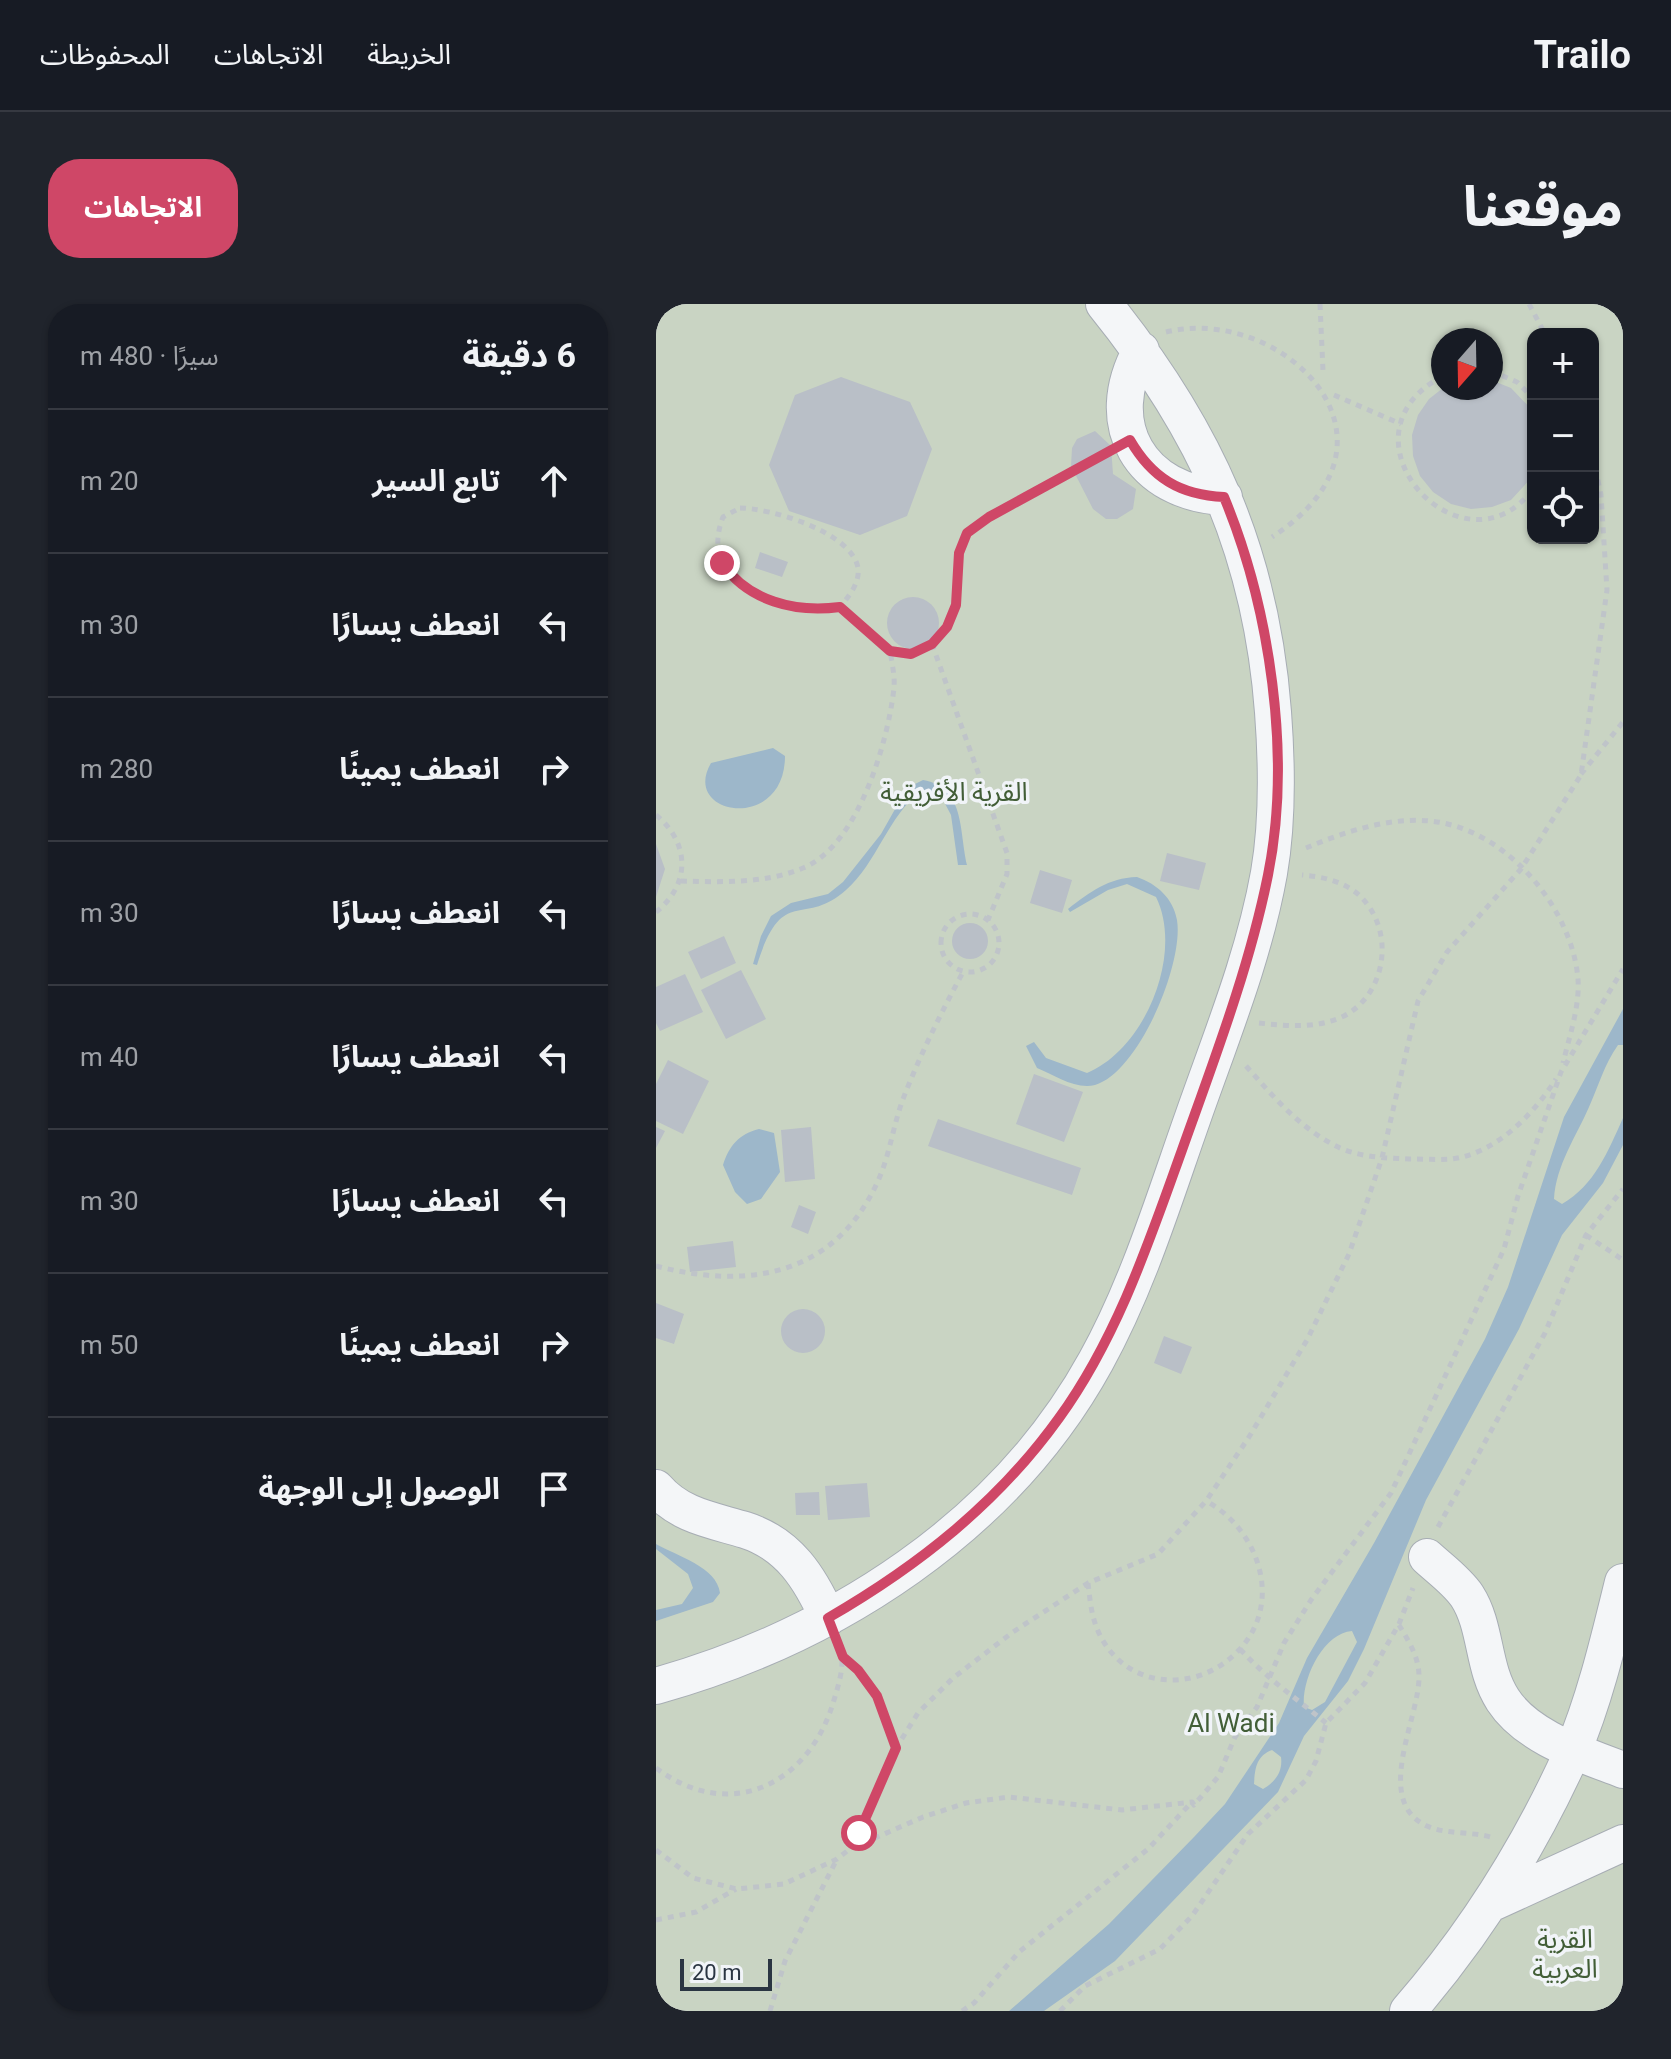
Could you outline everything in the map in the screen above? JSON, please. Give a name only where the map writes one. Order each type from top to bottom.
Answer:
[{"type":"street","points":[[656,1686],[755,1653],[828,1618],[920,1560],[971,1517],[1018,1470],[1059,1418],[1095,1362],[1124,1301],[1150,1240],[1224,1030],[1269,872],[1275,808],[1272,693],[1261,616],[1244,546],[1224,497],[1178,407],[1141,350],[1104,304]]},
{"type":"street","points":[[1141,350],[1130,371],[1124,393],[1124,417],[1130,440],[1142,460],[1168,483],[1200,496],[1224,497]]},
{"type":"street","points":[[656,1488],[685,1511],[714,1524],[745,1530],[786,1552],[802,1569],[828,1618]]},
{"type":"street","points":[[1427,1557],[1466,1596],[1478,1620],[1490,1672],[1503,1700],[1524,1721],[1573,1750],[1623,1770]]},
{"type":"street","points":[[1408,2011],[1490,1904],[1521,1852],[1573,1750],[1623,1582]]},
{"type":"street","points":[[1490,1904],[1623,1843]]},
{"type":"path","points":[[1320,304],[1323,371]]},
{"type":"path","points":[[1529,304],[1542,328]]},
{"type":"path","points":[[1141,350],[1181,321]]},
{"type":"path","points":[[1244,546],[1271,537],[1295,522],[1322,489],[1337,450],[1339,422],[1333,394],[1323,371],[1314,360]]},
{"type":"path","points":[[1503,376],[1517,382],[1527,392]]},
{"type":"path","points":[[1431,384],[1418,393],[1401,424],[1400,451],[1407,477],[1424,498],[1446,513],[1464,518],[1500,514],[1516,506],[1527,495]]},
{"type":"path","points":[[1333,394],[1401,424]]},
{"type":"path","points":[[840,607],[854,591],[858,568],[848,548],[830,535],[758,508],[740,508],[723,517],[717,532],[722,563],[735,582],[756,595],[797,607],[817,610],[840,607],[890,651],[911,654],[932,644],[947,627],[956,605],[959,553],[967,533],[989,517],[1130,440]]},
{"type":"path","points":[[1581,775],[1607,590],[1601,495],[1596,472]]},
{"type":"path","points":[[932,644],[1007,853],[1007,874],[988,920]]},
{"type":"path","points":[[681,881],[726,882],[766,878],[805,868],[833,847],[856,812],[884,735],[894,684],[890,651]]},
{"type":"path","points":[[851,1848],[896,1748],[918,1713],[953,1678],[1088,1583],[1158,1554],[1206,1501],[1307,1340],[1349,1254],[1382,1158],[1418,1001],[1447,952],[1521,869],[1581,775],[1623,722]]},
{"type":"path","points":[[656,815],[670,826],[680,843],[684,862],[681,881],[671,901],[656,912]]},
{"type":"path","points":[[656,1850],[693,1878],[737,1889],[784,1884],[837,1859],[851,1848],[923,1817],[966,1803],[1009,1797],[1122,1810],[1192,1802],[1194,1805],[1218,1777],[1225,1755],[1257,1707],[1266,1679],[1311,1600],[1391,1493],[1409,1447],[1442,1388],[1460,1340],[1504,1249],[1518,1196],[1561,1072],[1578,981],[1569,935],[1546,897],[1521,869],[1499,846],[1431,821],[1391,822],[1359,829],[1296,852],[1269,872]]},
{"type":"path","points":[[1224,1030],[1320,1024],[1345,1015],[1366,998],[1379,976],[1383,950],[1379,925],[1367,903],[1347,886],[1322,877],[1269,872]]},
{"type":"path","points":[[966,914],[988,920],[1000,939],[999,951],[985,968],[963,972],[945,958],[942,935],[947,925],[966,914]]},
{"type":"path","points":[[1224,1030],[1306,1128],[1333,1145],[1382,1158],[1454,1159],[1511,1132],[1539,1106],[1623,969]]},
{"type":"path","points":[[656,1266],[720,1279],[758,1277],[788,1268],[844,1233],[863,1211],[877,1182],[915,1070],[963,972]]},
{"type":"path","points":[[1060,2011],[1085,1986],[1160,1949],[1192,1916],[1248,1834],[1306,1780],[1316,1761],[1326,1723],[1365,1683],[1399,1624],[1437,1529],[1545,1333],[1586,1235],[1623,1189]]},
{"type":"path","points":[[1586,1235],[1623,1260]]},
{"type":"path","points":[[1088,1583],[1091,1609],[1105,1642],[1129,1668],[1149,1680],[1191,1679],[1213,1670],[1240,1649],[1257,1616],[1262,1593],[1261,1570],[1254,1547],[1241,1527],[1224,1511],[1206,1501]]},
{"type":"path","points":[[828,1618],[843,1657],[870,1682],[896,1748]]},
{"type":"path","points":[[1399,1624],[1412,1648],[1420,1673],[1419,1690],[1400,1767],[1402,1790],[1413,1815],[1427,1826],[1472,1831],[1502,1841],[1521,1852]]},
{"type":"path","points":[[1240,1649],[1266,1679],[1286,1689],[1326,1723]]},
{"type":"path","points":[[656,1768],[671,1780],[718,1794],[739,1793],[777,1780],[798,1768],[822,1734],[843,1657]]},
{"type":"path","points":[[962,2011],[974,2003],[1019,1952],[1148,1849],[1192,1802]]},
{"type":"path","points":[[770,2011],[785,1961],[837,1859]]},
{"type":"path","points":[[656,1920],[696,1912],[737,1889]]},
{"type":"green space","points":[[656,304],[1623,304],[1623,2011],[656,2011]]},
{"type":"water","points":[[773,748],[785,756],[781,781],[769,797],[753,806],[736,808],[721,804],[709,795],[705,781],[711,763]]},
{"type":"water","points":[[923,780],[937,784],[953,801],[961,825],[967,865],[958,865],[951,815],[941,796],[921,791],[900,813],[857,879],[831,901],[785,916],[766,940],[757,965],[753,964],[771,916],[791,903],[828,894],[843,882],[881,834],[907,788]]},
{"type":"water","points":[[1137,877],[1163,893],[1175,912],[1177,939],[1166,988],[1142,1038],[1127,1060],[1111,1076],[1095,1085],[1073,1084],[1037,1068],[1026,1046],[1034,1042],[1046,1058],[1087,1073],[1108,1061],[1142,1022],[1162,971],[1165,945],[1163,920],[1156,897],[1127,884],[1108,890],[1070,912],[1068,909],[1108,883]]},
{"type":"water","points":[[1623,1009],[1623,1045],[1618,1045],[1609,1060],[1567,1152],[1558,1174],[1554,1199],[1562,1204],[1592,1177],[1623,1118],[1623,1145],[1603,1183],[1562,1235],[1519,1329],[1426,1500],[1348,1681],[1304,1736],[1278,1792],[1115,1961],[1044,2011],[1009,2011],[1109,1924],[1225,1804],[1279,1723],[1307,1658],[1374,1543],[1485,1339],[1508,1287],[1564,1117]],"holes":[[[1352,1631],[1357,1642],[1325,1702],[1312,1710],[1304,1707],[1306,1684],[1316,1660],[1332,1640]],[[1272,1750],[1281,1757],[1281,1767],[1274,1780],[1263,1789],[1254,1784],[1256,1768],[1260,1759]]]},
{"type":"water","points":[[759,1129],[774,1133],[780,1172],[761,1199],[747,1204],[735,1192],[723,1165],[736,1142]]},
{"type":"water","points":[[656,1544],[695,1563],[712,1576],[720,1593],[713,1602],[656,1621],[656,1610],[682,1604],[693,1588],[688,1574],[656,1549]]},
{"type":"building","points":[[841,377],[910,402],[932,449],[907,516],[860,535],[789,511],[769,465],[795,395]]},
{"type":"building","points":[[1503,385],[1511,388],[1527,405],[1527,483],[1511,500],[1492,507],[1471,509],[1451,504],[1433,492],[1420,476],[1413,456],[1412,435],[1418,415],[1429,399],[1503,400]]},
{"type":"building","points":[[1095,431],[1111,446],[1113,474],[1136,489],[1133,509],[1117,519],[1106,519],[1093,509],[1071,466],[1072,448],[1077,439]]},
{"type":"building","points":[[760,552],[788,562],[782,577],[755,568]]},
{"type":"building","points":[[913,597],[931,605],[939,623],[931,641],[913,649],[895,641],[887,623],[895,605]]},
{"type":"building","points":[[656,844],[665,869],[656,897]]},
{"type":"building","points":[[1167,853],[1206,863],[1199,890],[1160,881]]},
{"type":"building","points":[[1040,870],[1072,880],[1062,913],[1030,903]]},
{"type":"building","points":[[970,923],[982,929],[988,941],[982,953],[970,959],[958,953],[952,941],[958,929]]},
{"type":"building","points":[[724,936],[736,963],[701,979],[688,952]]},
{"type":"building","points":[[741,970],[766,1019],[726,1039],[701,990]]},
{"type":"building","points":[[685,974],[703,1012],[660,1031],[656,1023],[656,987]]},
{"type":"building","points":[[668,1060],[709,1081],[683,1134],[656,1121],[656,1084]]},
{"type":"building","points":[[1034,1074],[1083,1092],[1064,1142],[1016,1124]]},
{"type":"building","points":[[938,1119],[1081,1168],[1072,1195],[928,1146]]},
{"type":"building","points":[[656,1127],[665,1131],[656,1148]]},
{"type":"building","points":[[811,1127],[815,1179],[785,1182],[781,1130]]},
{"type":"building","points":[[799,1205],[816,1212],[808,1234],[791,1227]]},
{"type":"building","points":[[733,1241],[736,1267],[690,1272],[687,1247]]},
{"type":"building","points":[[656,1303],[684,1314],[674,1344],[656,1338]]},
{"type":"building","points":[[803,1309],[819,1315],[825,1331],[819,1347],[803,1353],[787,1347],[781,1331],[787,1315]]},
{"type":"building","points":[[1164,1336],[1192,1347],[1181,1374],[1154,1363]]},
{"type":"building","points":[[867,1483],[870,1517],[828,1520],[825,1486]]},
{"type":"building","points":[[819,1492],[820,1515],[796,1515],[795,1493]]},
{"type":"route","points":[[722,563],[735,582],[756,595],[817,610],[840,607],[890,651],[911,654],[932,644],[947,627],[956,605],[959,553],[967,533],[989,517],[1130,440],[1142,460],[1158,477],[1178,489],[1200,496],[1224,497],[1244,546],[1261,616],[1271,680],[1276,744],[1275,808],[1269,872],[1256,928],[1221,1039],[1150,1240],[1124,1301],[1095,1362],[1059,1418],[1018,1470],[971,1517],[920,1560],[828,1618],[843,1657],[870,1682],[896,1748],[859,1833]]},
{"type":"park label","name":"القرية الأفريقية","points":[[954,792]]},
{"type":"park label","name":"Al Wadi","points":[[1231,1723]]},
{"type":"park label","name":"القرية العربية","points":[[1565,1954]]}]
